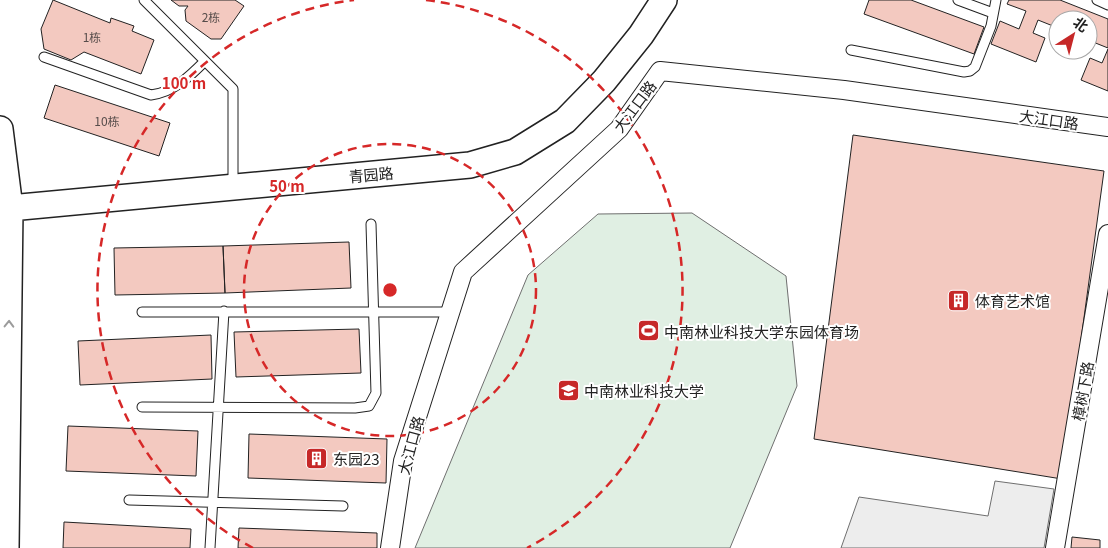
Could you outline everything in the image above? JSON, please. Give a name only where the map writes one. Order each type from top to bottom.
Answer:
[{"type":"street","name":"青园路","points":[[10,208],[470,165],[515,152],[565,121],[604,81],[641,35],[664,0]]},
{"type":"street","name":"大江口路","points":[[390,548],[403,461],[463,272],[619,129],[660,71],[844,90],[1108,127]]},
{"type":"street","points":[[0,129],[10,208],[6,548]]},
{"type":"street","name":"樟树下路","points":[[1056,548],[1103,297],[1108,234]]},
{"type":"lane","points":[[144,0],[233,89],[233,186]]},
{"type":"lane","points":[[958,0],[993,13]]},
{"type":"lane","points":[[850,50],[964,72],[970,71],[975,67],[991,26],[996,0]]},
{"type":"lane","points":[[1097,0],[1108,4]]},
{"type":"lane","points":[[44,57],[151,95],[163,94],[184,82],[205,61]]},
{"type":"lane","points":[[142,407],[355,408],[369,406],[376,394],[376,311],[371,224]]},
{"type":"lane","points":[[210,548],[224,311]]},
{"type":"lane","points":[[142,312],[451,312]]},
{"type":"lane","points":[[129,500],[343,506]]},
{"type":"green space","name":"中南林业科技大学东园体育场","points":[[692,213],[786,276],[797,386],[730,548],[415,548],[528,275],[598,214]]},
{"type":"shaded area","points":[[995,481],[1054,489],[1044,548],[841,548],[859,497],[988,516]]},
{"type":"building","points":[[53,0],[110,23],[111,18],[134,26],[132,31],[154,40],[141,74],[84,52],[71,60],[44,49],[41,29]]},
{"type":"building","points":[[171,0],[235,0],[244,6],[221,39],[211,39],[186,21],[185,10],[188,6],[179,6]]},
{"type":"building","points":[[869,0],[911,0],[984,27],[974,54],[864,14]]},
{"type":"building","points":[[1009,0],[1060,0],[1085,10],[1048,10],[1048,24],[1038,20],[1033,33],[1045,38],[1036,62],[991,44],[1000,21],[1019,29],[1026,11],[1007,4]]},
{"type":"building","points":[[1098,15],[1108,19],[1108,48],[1098,44]]},
{"type":"building","points":[[1108,49],[1108,91],[1081,80],[1089,60],[1102,63]]},
{"type":"building","points":[[55,85],[170,123],[159,156],[44,118]]},
{"type":"building","name":"体育艺术馆","points":[[853,135],[1104,171],[1062,479],[814,439]]},
{"type":"building","points":[[349,242],[351,288],[225,293],[223,246]]},
{"type":"building","points":[[223,246],[225,293],[115,295],[114,248]]},
{"type":"building","points":[[359,329],[361,373],[236,377],[234,332]]},
{"type":"building","points":[[211,335],[212,379],[80,385],[78,341]]},
{"type":"building","points":[[68,426],[198,431],[196,476],[66,471]]},
{"type":"building","name":"东园23","points":[[249,434],[387,439],[386,483],[248,478]]},
{"type":"building","points":[[64,522],[191,529],[190,548],[63,548]]},
{"type":"building","points":[[239,528],[377,533],[377,548],[238,548]]},
{"type":"building","points":[[1072,537],[1100,540],[1100,548],[1071,548]]},
{"type":"place","name":"体育艺术馆","points":[[959,300]]},
{"type":"place","name":"中南林业科技大学东园体育场","points":[[648,331]]},
{"type":"place","name":"中南林业科技大学","points":[[568,390]]},
{"type":"place","name":"东园23","points":[[317,458]]}]
